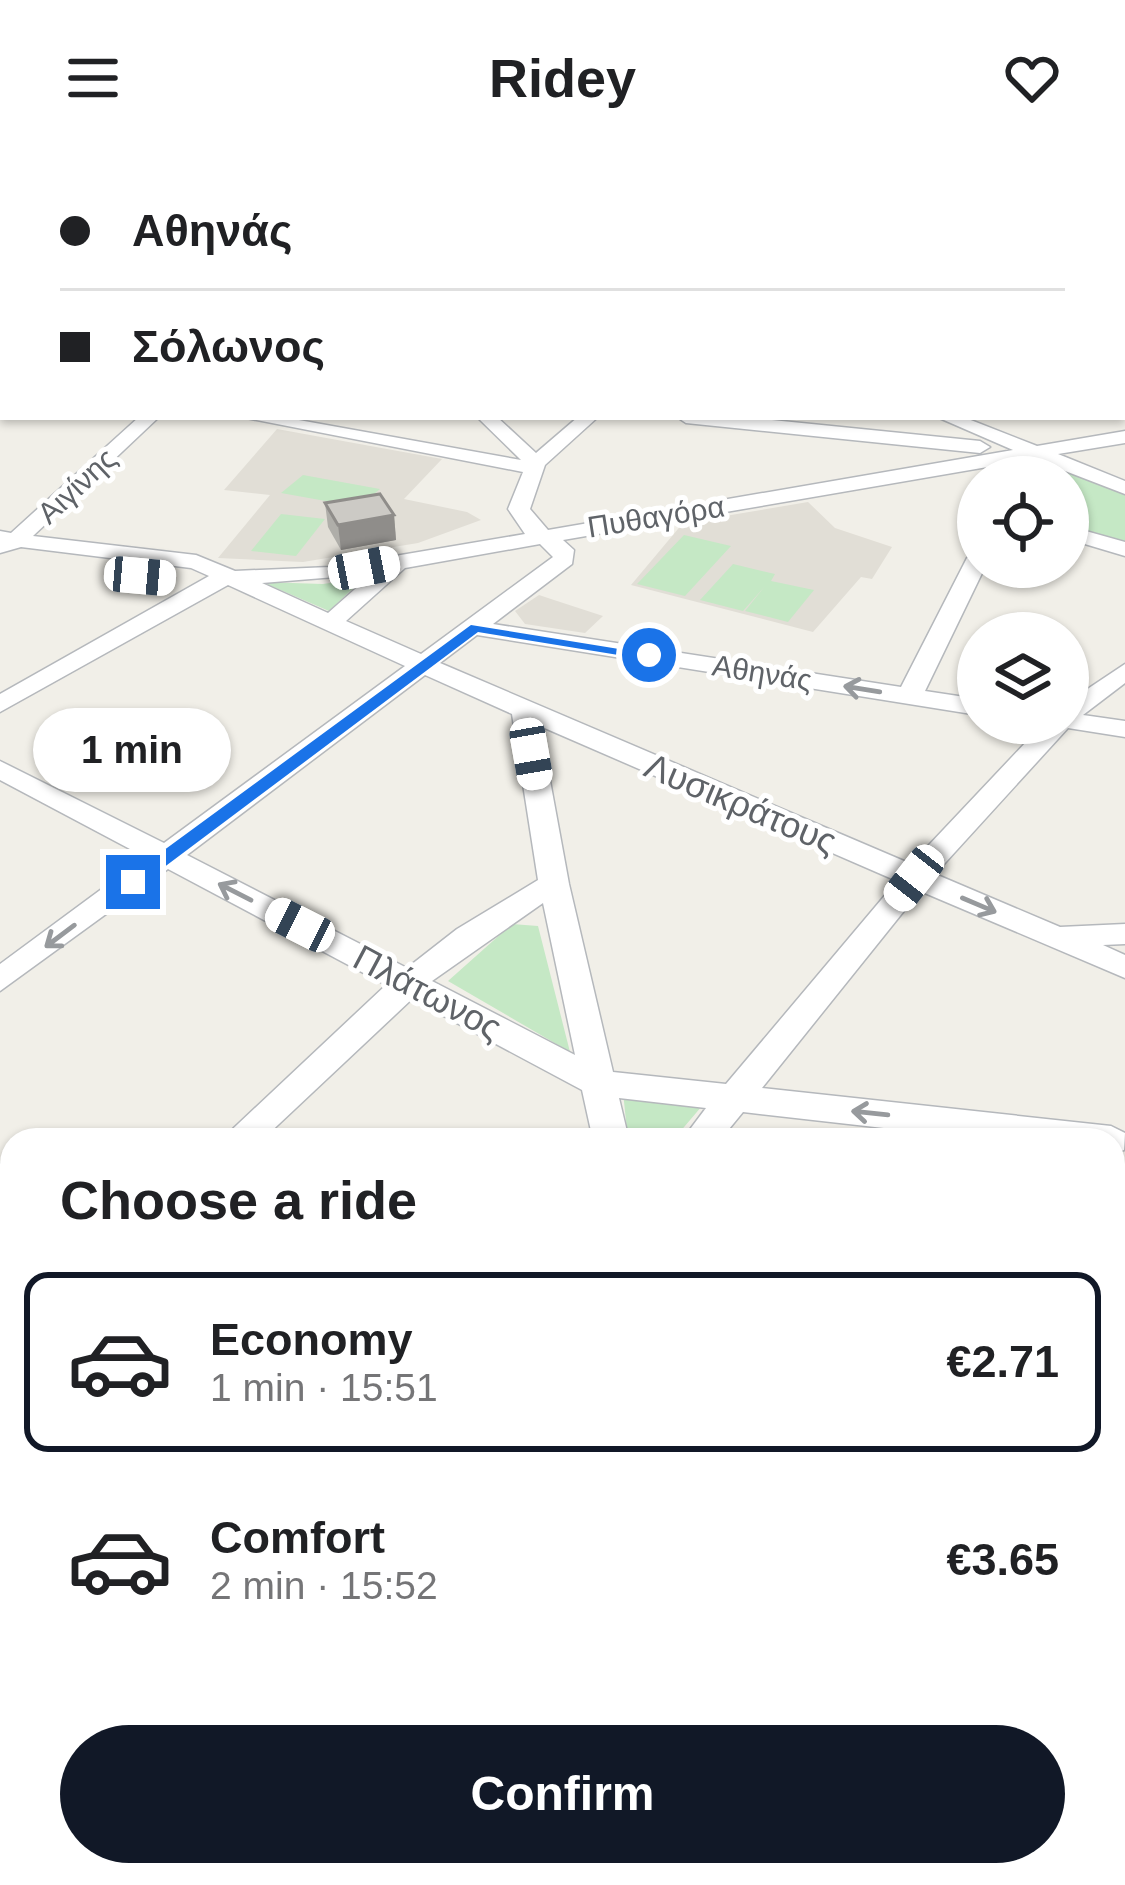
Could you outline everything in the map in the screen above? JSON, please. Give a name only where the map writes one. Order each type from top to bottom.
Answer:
[{"type":"street","name":"Αιγίνης","points":[[4,548],[147,420]]},
{"type":"street","points":[[267,420],[535,466]]},
{"type":"street","points":[[489,420],[535,466]]},
{"type":"street","points":[[0,980],[565,559],[563,550],[519,516],[535,466],[586,420]]},
{"type":"street","points":[[711,420],[960,448],[1020,448]]},
{"type":"street","points":[[953,420],[1125,488]]},
{"type":"street","points":[[960,448],[975,429]]},
{"type":"street","name":"Πυθαγόρα","points":[[4,548],[183,580],[330,574],[766,499],[1020,448],[1125,436]]},
{"type":"street","points":[[847,451],[867,439]]},
{"type":"street","points":[[1019,456],[1020,448]]},
{"type":"street","name":"Πυθαγόρα","points":[[766,499],[827,463]]},
{"type":"street","points":[[1089,538],[1125,549]]},
{"type":"street","points":[[329,624],[398,562]]},
{"type":"street","points":[[0,704],[225,577]]},
{"type":"street","name":"Λυσικράτους","points":[[225,577],[1125,967]]},
{"type":"street","points":[[909,697],[963,588]]},
{"type":"street","name":"Αθηνάς","points":[[476,628],[957,704]]},
{"type":"street","points":[[1089,700],[1125,671]]},
{"type":"street","points":[[524,710],[554,884],[608,1128]]},
{"type":"street","points":[[1089,721],[1125,729]]},
{"type":"street","points":[[711,1128],[914,878],[1038,744]]},
{"type":"street","name":"Πλάτωνος","points":[[0,769],[599,1083]]},
{"type":"street","points":[[252,1128],[414,983],[497,918],[554,884]]},
{"type":"street","points":[[1054,938],[1125,934]]},
{"type":"street","points":[[599,1083],[1005,1128]]},
{"type":"shaded area","points":[[277,429],[442,459],[404,499],[467,512],[481,520],[418,543],[303,562],[218,558],[270,495],[224,490]]},
{"type":"shaded area","points":[[808,502],[835,528],[892,547],[872,579],[861,577],[813,632],[631,585],[683,523]]},
{"type":"shaded area","points":[[539,595],[603,616],[585,633],[525,624],[515,611]]},
{"type":"green space","points":[[303,475],[380,489],[359,507],[281,493]]},
{"type":"green space","points":[[1089,480],[1125,493],[1125,545],[1089,535]]},
{"type":"green space","points":[[281,514],[325,519],[296,556],[251,551]]},
{"type":"green space","points":[[684,535],[731,546],[685,596],[637,584]]},
{"type":"green space","points":[[733,564],[775,574],[771,581],[814,590],[788,622],[745,611],[765,586],[743,611],[700,600]]},
{"type":"green space","points":[[364,578],[329,611],[262,582],[323,584]]},
{"type":"green space","points":[[512,924],[538,926],[570,1052],[448,981]]},
{"type":"green space","points":[[623,1092],[702,1106],[683,1128],[627,1128]]},
{"type":"building","points":[[380,494],[394,515],[338,525],[325,503]]},
{"type":"route","points":[[133,882],[476,628],[649,655]]}]
